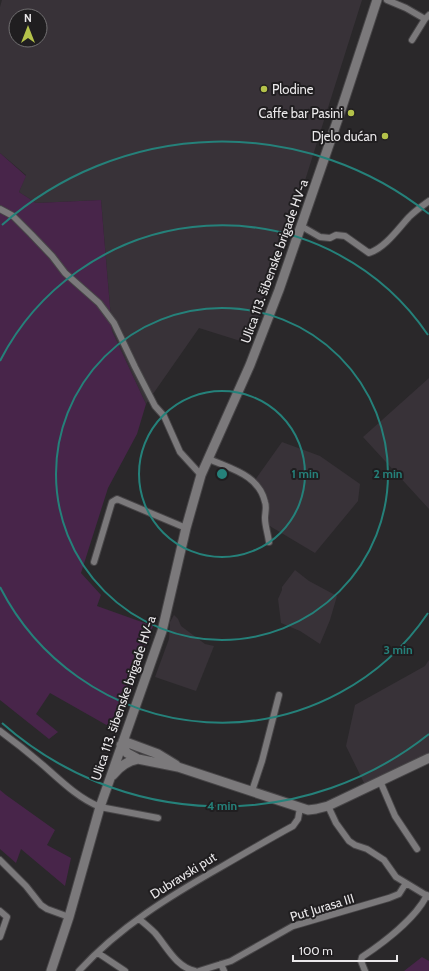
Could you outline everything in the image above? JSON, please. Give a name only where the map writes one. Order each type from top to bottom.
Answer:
[{"type":"main road","name":"Ulica 113. šibenske brigade HV-a","points":[[51,971],[69,918],[100,807],[162,631],[186,528],[201,475],[250,366],[279,290],[377,0]]},
{"type":"main road","points":[[122,743],[127,753],[138,759],[178,767],[308,810],[328,806],[429,758]]},
{"type":"main road","points":[[122,743],[158,754],[178,767]]},
{"type":"main road","points":[[110,779],[119,767],[131,760],[138,759]]},
{"type":"street","points":[[387,0],[427,17],[412,40]]},
{"type":"street","points":[[301,226],[320,237],[330,238],[336,235],[345,236],[369,253],[382,246],[411,216],[429,201]]},
{"type":"street","points":[[0,209],[14,216],[52,256],[65,273],[99,303],[114,323],[134,367],[155,406],[164,416],[180,452],[201,475]]},
{"type":"street","points":[[209,459],[251,478],[258,485],[266,504],[265,518],[269,542]]},
{"type":"street","points":[[94,562],[112,502],[117,499],[186,528]]},
{"type":"street","points":[[252,791],[262,761],[279,695]]},
{"type":"street","name":"Ulica 113. šibenske brigade HV-a","points":[[0,731],[21,746],[79,796],[100,807],[158,818]]},
{"type":"street","points":[[380,781],[395,816],[417,849]]},
{"type":"street","points":[[328,806],[336,823],[349,841],[367,849],[384,860],[396,876],[428,896],[422,906],[384,942],[362,957],[361,961],[365,971]]},
{"type":"street","name":"Dubravski put","points":[[79,971],[112,940],[178,892],[293,826],[298,819],[300,808]]},
{"type":"street","points":[[0,860],[26,886],[41,905],[69,918]]},
{"type":"street","name":"Put Jurasa III","points":[[199,971],[231,960],[293,926],[399,894],[406,883]]},
{"type":"street","points":[[0,911],[7,917],[0,937]]},
{"type":"street","points":[[139,919],[155,933],[180,964],[188,970],[195,971]]},
{"type":"street","points":[[98,953],[125,971]]},
{"type":"street","points":[[221,964],[224,971]]},
{"type":"shaded area","points":[[2,0],[362,0],[284,247],[250,344],[199,328],[146,404],[112,331],[101,200],[36,203],[19,192],[26,175],[0,153],[0,7]]},
{"type":"shaded area","points":[[0,153],[26,176],[19,192],[36,203],[101,200],[112,331],[146,404],[137,434],[108,488],[81,573],[101,595],[97,606],[153,626],[117,731],[50,693],[36,714],[58,732],[49,739],[0,700]]},
{"type":"shaded area","points":[[429,378],[429,509],[363,437]]},
{"type":"shaded area","points":[[282,442],[320,456],[360,484],[358,501],[315,553],[268,525],[269,507],[263,489],[255,480]]},
{"type":"shaded area","points":[[295,570],[309,581],[337,596],[330,620],[320,644],[300,631],[281,623],[278,599],[282,587]]},
{"type":"shaded area","points":[[174,615],[178,619],[181,626],[205,644],[214,646],[196,691],[155,677],[169,639],[170,622]]},
{"type":"shaded area","points":[[429,660],[429,754],[365,785],[346,746],[355,705],[425,666]]},
{"type":"shaded area","points":[[0,790],[55,830],[47,845],[71,858],[65,886],[21,849],[16,863],[0,849]]},
{"type":"shaded area","points":[[422,957],[429,961],[429,971],[404,971]]},
{"type":"place","name":"Plodine","points":[[264,89]]},
{"type":"place","name":"Caffe bar Pasini","points":[[351,113]]},
{"type":"place","name":"Djelo dućan","points":[[385,136]]}]
